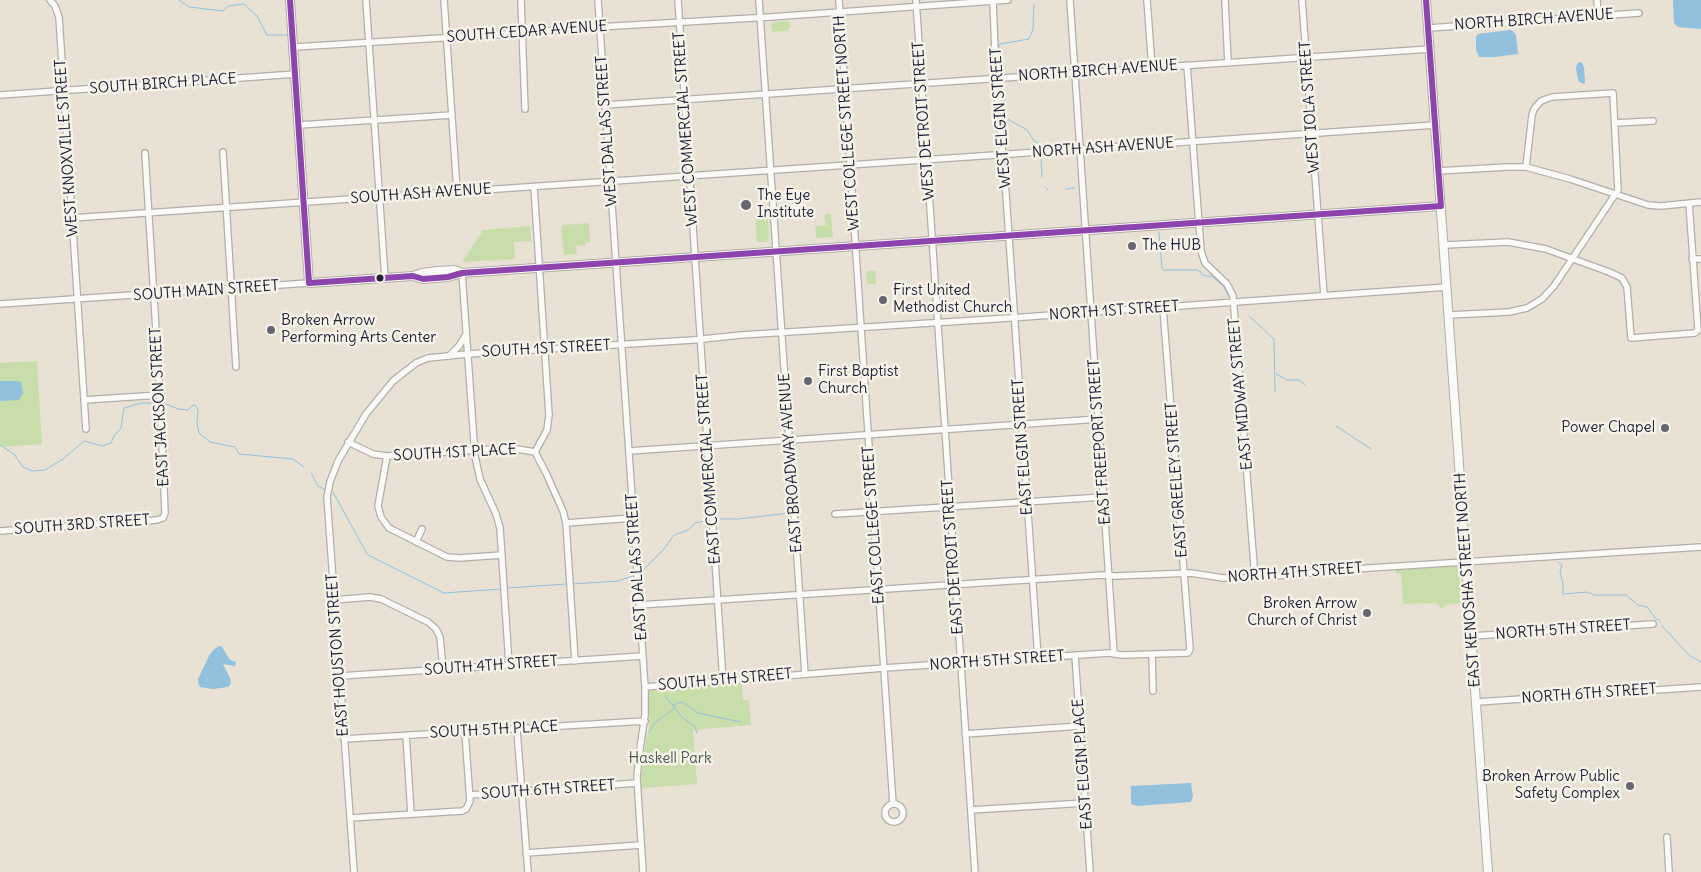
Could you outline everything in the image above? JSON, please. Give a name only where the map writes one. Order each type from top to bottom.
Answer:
[{"type":"main road","points":[[290,0],[309,283]]},
{"type":"main road","points":[[1426,0],[1444,248]]},
{"type":"main road","name":"SOUTH MAIN STREET","points":[[309,283],[413,276],[423,279],[448,277],[462,273],[1441,206]]},
{"type":"main road","name":"EAST KENOSHA STREET NORTH","points":[[1444,248],[1488,872]]},
{"type":"street","name":"WEST KNOXVILLE STREET","points":[[50,0],[55,6],[59,17],[86,429]]},
{"type":"street","points":[[366,0],[385,278]]},
{"type":"street","points":[[444,0],[457,191]]},
{"type":"street","points":[[521,0],[525,109]]},
{"type":"street","name":"WEST DALLAS STREET","points":[[598,0],[616,262]]},
{"type":"street","name":"WEST COMMERCIAL STREET","points":[[678,0],[695,257]]},
{"type":"street","name":"EAST BROADWAY AVENUE","points":[[759,0],[805,674]]},
{"type":"street","name":"WEST COLLEGE STREET NORTH","points":[[839,0],[855,246]]},
{"type":"street","name":"SOUTH CEDAR AVENUE","points":[[294,47],[760,17],[916,3],[1008,0]]},
{"type":"street","name":"EAST FREEPORT STREET","points":[[1070,0],[1114,654]]},
{"type":"street","points":[[1147,0],[1152,68]]},
{"type":"street","points":[[1225,0],[1228,63]]},
{"type":"street","name":"WEST IOLA STREET","points":[[1302,0],[1324,296]]},
{"type":"street","points":[[1597,0],[1598,16]]},
{"type":"street","name":"WEST ELGIN STREET","points":[[993,1],[1001,77],[1009,236]]},
{"type":"street","name":"WEST DETROIT STREET","points":[[916,3],[932,241]]},
{"type":"street","name":"NORTH BIRCH AVENUE","points":[[1429,28],[1639,13]]},
{"type":"street","name":"NORTH BIRCH AVENUE","points":[[605,105],[1430,49]]},
{"type":"street","name":"EAST MIDWAY STREET","points":[[1187,65],[1202,257],[1208,267],[1229,287],[1233,296],[1255,578]]},
{"type":"street","name":"SOUTH BIRCH PLACE","points":[[0,95],[296,74]]},
{"type":"street","points":[[1449,315],[1509,312],[1531,307],[1550,291],[1615,194],[1618,185],[1613,93],[1548,97],[1540,101],[1534,109],[1526,168]]},
{"type":"street","points":[[299,125],[452,115]]},
{"type":"street","points":[[1614,123],[1653,121]]},
{"type":"street","name":"NORTH ASH AVENUE","points":[[771,171],[1435,126]]},
{"type":"street","name":"EAST JACKSON STREET","points":[[144,152],[166,508],[163,518]]},
{"type":"street","points":[[223,152],[236,367]]},
{"type":"street","points":[[1438,172],[1526,168],[1549,173],[1653,206],[1701,202]]},
{"type":"street","name":"SOUTH ASH AVENUE","points":[[72,218],[771,171]]},
{"type":"street","points":[[534,187],[549,422],[535,452],[546,473],[566,523],[575,661]]},
{"type":"street","points":[[1444,248],[1508,242],[1546,249],[1617,275],[1625,281],[1631,338],[1697,332],[1688,203]]},
{"type":"street","name":"EAST ELGIN STREET","points":[[1009,236],[1038,658]]},
{"type":"street","name":"EAST DETROIT STREET","points":[[932,241],[975,872]]},
{"type":"street","name":"EAST COLLEGE STREET","points":[[855,246],[893,804]]},
{"type":"street","name":"EAST COMMERCIAL STREET","points":[[695,257],[723,680]]},
{"type":"street","points":[[1692,259],[1701,259]]},
{"type":"street","name":"EAST DALLAS STREET","points":[[616,262],[645,686],[644,721],[638,755],[637,784],[643,872]]},
{"type":"street","points":[[462,273],[475,450],[480,479],[499,522],[509,665]]},
{"type":"street","name":"SOUTH MAIN STREET","points":[[0,304],[309,283]]},
{"type":"street","name":"NORTH 1ST STREET","points":[[782,333],[1446,287]]},
{"type":"street","name":"EAST GREELEY STREET","points":[[1163,308],[1190,650],[1188,652]]},
{"type":"street","name":"SOUTH 1ST STREET","points":[[348,442],[379,396],[399,374],[422,360],[468,354],[782,333]]},
{"type":"street","points":[[449,356],[459,346],[466,334]]},
{"type":"street","points":[[84,400],[160,395]]},
{"type":"street","points":[[629,451],[1099,419]]},
{"type":"street","name":"SOUTH 1ST PLACE","points":[[348,442],[373,454],[388,456],[511,448],[535,452]]},
{"type":"street","name":"EAST HOUSTON STREET","points":[[348,442],[333,474],[328,497],[354,872]]},
{"type":"street","points":[[388,456],[379,511],[383,521],[389,528],[451,558],[502,555]]},
{"type":"street","points":[[835,514],[1104,497]]},
{"type":"street","name":"SOUTH 3RD STREET","points":[[0,531],[158,520],[163,518]]},
{"type":"street","points":[[566,523],[633,518]]},
{"type":"street","points":[[416,542],[422,529]]},
{"type":"street","name":"NORTH 4TH STREET","points":[[800,594],[1109,575],[1184,573],[1230,579],[1255,578],[1701,547]]},
{"type":"street","points":[[639,605],[800,594]]},
{"type":"street","points":[[334,600],[370,597],[381,599],[428,622],[436,629],[440,637],[443,669]]},
{"type":"street","name":"NORTH 5TH STREET","points":[[1472,636],[1653,624]]},
{"type":"street","name":"NORTH 5TH STREET","points":[[805,674],[1075,655],[1152,655],[1188,652]]},
{"type":"street","name":"EAST ELGIN PLACE","points":[[1075,655],[1090,872]]},
{"type":"street","points":[[1152,655],[1153,690]]},
{"type":"street","name":"SOUTH 4TH STREET","points":[[340,676],[643,656]]},
{"type":"street","name":"SOUTH 5TH STREET","points":[[645,686],[805,674]]},
{"type":"street","name":"NORTH 6TH STREET","points":[[1477,702],[1701,687]]},
{"type":"street","name":"SOUTH 5TH PLACE","points":[[344,739],[644,721]]},
{"type":"street","points":[[965,734],[1080,726]]},
{"type":"street","points":[[518,730],[528,872]]},
{"type":"street","points":[[465,732],[470,795]]},
{"type":"street","points":[[406,735],[411,814]]},
{"type":"street","name":"SOUTH 6TH STREET","points":[[350,818],[462,811],[468,807],[470,795],[637,784]]},
{"type":"street","points":[[971,810],[1085,803]]},
{"type":"street","points":[[1667,836],[1669,872]]},
{"type":"street","points":[[526,853],[641,845]]},
{"type":"green space","points":[[789,21],[790,27],[787,31],[772,32],[771,24]]},
{"type":"green space","points":[[766,213],[768,215],[769,238],[767,242],[757,242],[755,214]]},
{"type":"green space","points":[[824,214],[831,214],[833,237],[816,238],[815,226],[826,225]]},
{"type":"green space","points":[[589,223],[590,242],[586,242],[586,245],[576,246],[577,254],[564,255],[561,229],[563,225]]},
{"type":"green space","points":[[530,226],[531,241],[514,242],[515,259],[462,262],[483,230]]},
{"type":"green space","points":[[866,271],[875,271],[876,284],[867,284]]},
{"type":"green space","points":[[37,361],[42,444],[0,447],[0,363]]},
{"type":"green space","points":[[1458,566],[1462,603],[1449,604],[1441,608],[1436,603],[1403,604],[1401,574],[1396,574],[1396,570]]},
{"type":"green space","name":"Haskell Park","points":[[742,681],[743,700],[749,700],[751,725],[693,730],[697,784],[641,788],[643,757],[649,726],[649,689]]},
{"type":"water","points":[[1673,0],[1701,0],[1701,29],[1678,27],[1674,23]]},
{"type":"water","points":[[1510,30],[1516,35],[1518,54],[1479,57],[1476,50],[1476,37],[1478,34]]},
{"type":"water","points":[[1580,62],[1584,67],[1584,84],[1579,82],[1577,75],[1576,68]]},
{"type":"water","points":[[0,381],[21,382],[23,393],[19,400],[0,401]]},
{"type":"water","points":[[219,646],[222,647],[230,660],[236,662],[235,666],[223,664],[231,681],[230,685],[213,689],[200,687],[198,679],[209,656]]},
{"type":"water","points":[[1191,783],[1193,796],[1191,802],[1137,806],[1131,804],[1131,786]]},
{"type":"waterway","points":[[179,0],[189,7],[223,11],[228,6],[244,4],[257,16],[267,35],[288,35]]},
{"type":"waterway","points":[[1002,77],[998,48],[1000,44],[1029,39],[1033,29],[1034,4]]},
{"type":"waterway","points":[[1002,81],[1004,117],[1027,130],[1034,141],[1039,143],[1041,150]]},
{"type":"waterway","points":[[997,128],[996,122],[998,119]]},
{"type":"waterway","points":[[998,133],[999,141]]},
{"type":"waterway","points":[[1041,155],[1042,177]]},
{"type":"waterway","points":[[1045,187],[1048,190]]},
{"type":"waterway","points":[[1066,189],[1075,188]]},
{"type":"waterway","points":[[1159,232],[1163,270],[1197,270],[1202,275],[1213,277],[1224,287],[1229,297]]},
{"type":"waterway","points":[[1249,316],[1274,339],[1275,392]]},
{"type":"waterway","points":[[1276,374],[1287,380],[1299,380],[1305,385]]},
{"type":"waterway","points":[[0,444],[14,454],[23,467],[32,471],[45,470],[63,459],[84,441],[102,446],[111,443],[121,428],[124,408],[141,403],[157,403]]},
{"type":"waterway","points":[[164,403],[178,409],[188,410],[195,405],[198,410],[197,424],[199,433],[210,442],[235,447],[239,454],[293,459],[304,467]]},
{"type":"waterway","points":[[1336,426],[1371,449]]},
{"type":"waterway","points":[[311,473],[318,486],[324,489]]},
{"type":"waterway","points":[[333,492],[367,554],[370,556],[444,593],[501,589]]},
{"type":"waterway","points":[[716,519],[738,519],[790,513]]},
{"type":"waterway","points":[[641,572],[664,549],[674,535],[688,530],[695,523],[710,520]]},
{"type":"waterway","points":[[1558,562],[1562,565],[1560,572],[1563,594],[1588,592],[1594,595],[1626,595],[1638,605],[1647,607],[1656,619],[1660,620]]},
{"type":"waterway","points":[[573,584],[618,581],[633,576]]},
{"type":"waterway","points":[[507,588],[567,584]]},
{"type":"waterway","points":[[1662,626],[1690,656],[1701,662]]},
{"type":"waterway","points":[[666,697],[682,717],[695,727],[697,733]]},
{"type":"waterway","points":[[673,705],[682,702],[698,713],[741,722]]},
{"type":"waterway","points":[[649,732],[656,722],[675,708]]},
{"type":"transit line","points":[[290,0],[309,283],[413,276],[423,279],[448,277],[462,273],[1441,206],[1426,0]]},
{"type":"place","name":"The Eye Institute","points":[[746,205]]},
{"type":"place","name":"The HUB","points":[[1132,246]]},
{"type":"place","name":"First United Methodist Church","points":[[883,300]]},
{"type":"place","name":"Broken Arrow Performing Arts Center","points":[[271,330]]},
{"type":"place","name":"First Baptist Church","points":[[808,381]]},
{"type":"place","name":"Power Chapel","points":[[1665,428]]},
{"type":"place","name":"Broken Arrow Church of Christ","points":[[1367,613]]},
{"type":"place","name":"Broken Arrow Public Safety Complex","points":[[1630,786]]}]
